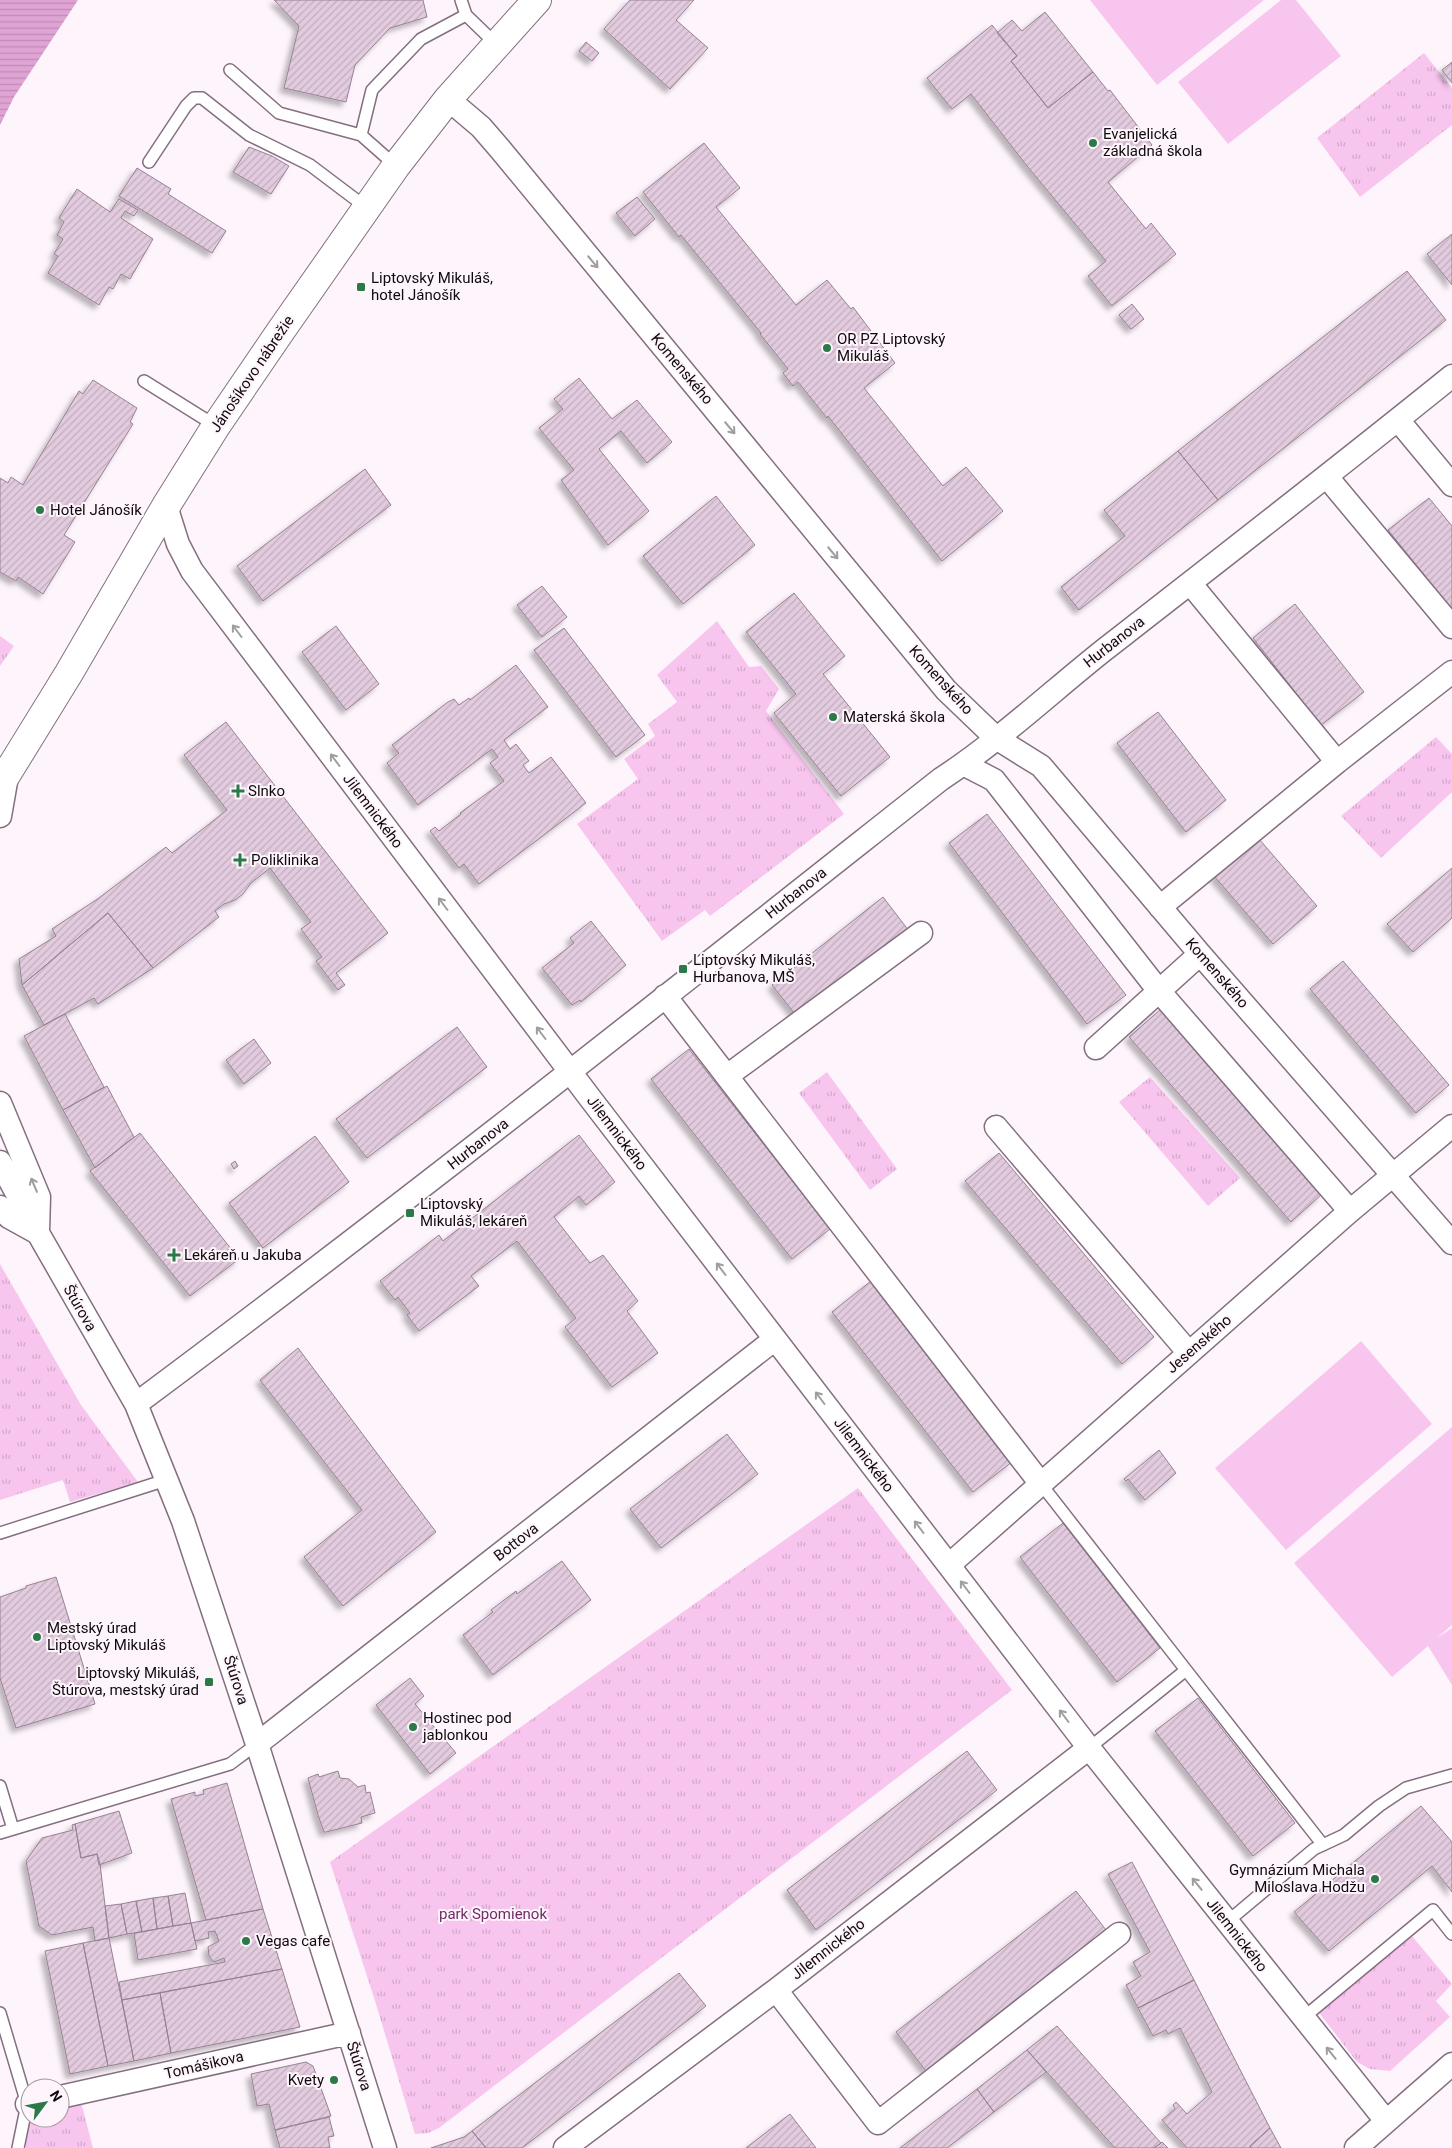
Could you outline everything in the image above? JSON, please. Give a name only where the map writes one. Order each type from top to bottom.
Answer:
[{"type":"main road","name":"Jánošíkovo nábrežie","points":[[2,785],[166,506],[216,426],[396,166],[448,99],[537,0]]},
{"type":"street","name":"Komenského","points":[[448,99],[481,127],[946,690],[996,738],[1042,766],[1200,954],[1452,1242]]},
{"type":"street","name":"Hurbanova","points":[[136,1404],[284,1294],[571,1072],[941,779],[996,738],[1062,683],[1327,477],[1452,376]]},
{"type":"street","points":[[1398,420],[1452,485]]},
{"type":"street","points":[[1327,477],[1452,626]]},
{"type":"street","name":"Jilemnického","points":[[166,506],[178,544],[192,571],[571,1072],[1089,1748],[1386,2121]]},
{"type":"street","points":[[1190,583],[1337,762]]},
{"type":"street","points":[[1160,907],[1337,762],[1452,672]]},
{"type":"street","points":[[963,764],[994,780],[1159,991],[1350,1211]]},
{"type":"street","points":[[0,816],[2,785]]},
{"type":"street","points":[[727,1076],[921,933]]},
{"type":"street","points":[[1096,1048],[1200,954]]},
{"type":"street","points":[[665,996],[1041,1484]]},
{"type":"street","points":[[0,1103],[39,1197],[38,1233],[9,1217],[0,1207]]},
{"type":"street","name":"Jesenského","points":[[949,1565],[1350,1211],[1452,1126]]},
{"type":"street","points":[[996,1127],[1189,1353]]},
{"type":"street","name":"Štúrova","points":[[0,1162],[38,1233],[136,1404],[183,1521],[257,1744],[385,2148]]},
{"type":"street","name":"Bottova","points":[[257,1744],[775,1339]]},
{"type":"street","name":"Jilemnického","points":[[565,2148],[776,1990],[1089,1748]]},
{"type":"street","points":[[776,1990],[878,2123],[1119,1934]]},
{"type":"street","name":"Tomášikova","points":[[70,2095],[349,2033]]},
{"type":"street","points":[[1356,2148],[1452,2064]]},
{"type":"lane","points":[[461,0],[466,15],[497,45]]},
{"type":"lane","points":[[361,135],[372,90],[421,39],[466,15]]},
{"type":"lane","points":[[230,70],[279,114],[361,135],[396,166]]},
{"type":"lane","points":[[149,162],[186,106],[194,98],[202,98],[249,135],[310,165],[367,208]]},
{"type":"lane","points":[[144,381],[216,426]]},
{"type":"lane","points":[[0,1533],[166,1480]]},
{"type":"lane","points":[[1041,1484],[1323,1845]]},
{"type":"lane","points":[[1089,1748],[1186,1670]]},
{"type":"lane","points":[[0,1833],[230,1764],[257,1744]]},
{"type":"lane","points":[[1227,1922],[1314,1849],[1344,1835],[1379,1806],[1406,1788],[1452,1775]]},
{"type":"lane","points":[[0,1786],[13,1829]]},
{"type":"lane","points":[[1303,2018],[1433,1910],[1452,1934]]},
{"type":"lane","points":[[0,2012],[21,2078]]},
{"type":"lane","points":[[18,2148],[23,2128]]},
{"type":"green space","points":[[1090,0],[1264,0],[1157,85]]},
{"type":"green space","points":[[1281,0],[1296,0],[1341,56],[1228,144],[1178,82]]},
{"type":"green space","points":[[1424,53],[1452,88],[1452,125],[1360,197],[1317,138]]},
{"type":"green space","points":[[717,621],[749,667],[761,666],[779,689],[766,711],[844,814],[710,916],[705,910],[662,941],[577,824],[638,779],[624,759],[655,736],[648,724],[677,702],[657,675]]},
{"type":"green space","points":[[0,636],[14,646],[0,666]]},
{"type":"green space","points":[[1436,737],[1452,754],[1452,792],[1381,858],[1341,816]]},
{"type":"green space","points":[[827,1072],[897,1169],[870,1190],[799,1093]]},
{"type":"green space","points":[[1150,1077],[1240,1178],[1208,1206],[1119,1102]]},
{"type":"green space","points":[[0,1264],[81,1405],[138,1482],[70,1502],[63,1480],[0,1500]]},
{"type":"green space","points":[[1361,1341],[1432,1424],[1286,1550],[1215,1468]]},
{"type":"green space","points":[[1452,1427],[1452,1625],[1437,1638],[1452,1628],[1452,1685],[1428,1646],[1392,1677],[1294,1563]]},
{"type":"green space","name":"park Spomienok","points":[[858,1488],[1012,1690],[439,2128],[428,2133],[415,2134],[376,2004],[330,1862]]},
{"type":"green space","points":[[1412,1936],[1452,1984],[1436,2001],[1450,2017],[1390,2071],[1370,2069],[1357,2062],[1317,2010]]},
{"type":"green space","points":[[81,2102],[93,2148],[26,2148],[24,2128],[70,2128],[70,2105]]},
{"type":"shaded area","points":[[0,0],[78,0],[14,97],[0,125]]},
{"type":"building","points":[[274,0],[423,0],[427,17],[390,28],[355,65],[346,102],[284,88],[299,26]]},
{"type":"building","points":[[630,0],[694,0],[676,20],[708,48],[670,89],[604,29]]},
{"type":"building","points":[[1045,12],[1093,72],[1048,108],[1011,61],[1017,56],[997,33],[1012,20],[1022,31]]},
{"type":"building","points":[[992,25],[1017,56],[1011,61],[1048,108],[1093,72],[1108,91],[1110,90],[1152,145],[1108,182],[1146,229],[1151,223],[1176,254],[1112,306],[1088,276],[1106,261],[1027,166],[971,94],[952,109],[927,78]]},
{"type":"building","points":[[586,42],[599,53],[592,61],[579,51]]},
{"type":"building","points":[[1452,62],[1452,83],[1442,70]]},
{"type":"building","name":"OR PZ Liptovský Mikuláš","points":[[704,143],[740,188],[716,207],[796,305],[827,280],[851,309],[853,307],[895,363],[864,388],[943,486],[966,467],[1003,511],[942,561],[828,416],[827,418],[798,382],[793,386],[783,373],[788,369],[761,333],[681,235],[679,237],[643,192]]},
{"type":"building","points":[[249,147],[272,156],[289,166],[271,194],[233,172]]},
{"type":"building","points":[[137,168],[171,189],[168,194],[226,231],[212,253],[119,196]]},
{"type":"building","points":[[77,189],[110,212],[119,199],[138,210],[134,216],[125,211],[121,218],[153,239],[130,279],[121,274],[113,289],[109,287],[99,305],[48,273],[58,256],[54,254],[63,239],[57,235],[64,222],[59,218]]},
{"type":"building","points":[[637,197],[655,219],[635,236],[616,213]]},
{"type":"building","points":[[1452,234],[1452,285],[1427,254]]},
{"type":"building","points":[[1407,271],[1446,320],[1218,500],[1178,451]]},
{"type":"building","points":[[1132,304],[1144,319],[1131,329],[1119,315]]},
{"type":"building","points":[[579,378],[612,419],[637,400],[672,442],[647,463],[621,431],[599,449],[649,511],[608,545],[561,480],[574,470],[539,428],[563,409],[554,399]]},
{"type":"building","name":"Hotel Jánošík","points":[[93,380],[137,408],[130,422],[133,424],[64,535],[75,542],[43,594],[18,577],[16,581],[0,572],[0,478],[8,483],[11,477],[23,485],[79,391],[83,394]]},
{"type":"building","points":[[1178,451],[1218,500],[1079,610],[1061,587],[1125,536],[1104,510]]},
{"type":"building","points":[[365,469],[391,505],[263,601],[237,566]]},
{"type":"building","points":[[716,496],[755,545],[683,604],[643,556]]},
{"type":"building","points":[[1429,498],[1452,526],[1452,609],[1388,530]]},
{"type":"building","points":[[542,586],[567,617],[542,637],[517,605]]},
{"type":"building","points":[[794,593],[845,656],[823,674],[890,757],[841,796],[774,713],[796,694],[746,632]]},
{"type":"building","points":[[1295,604],[1364,692],[1321,725],[1253,638]]},
{"type":"building","points":[[336,626],[379,684],[346,710],[302,652]]},
{"type":"building","points":[[564,628],[645,735],[616,757],[534,650]]},
{"type":"building","points":[[516,665],[548,707],[504,740],[510,749],[516,744],[529,761],[523,765],[529,773],[551,757],[586,803],[479,884],[464,864],[459,868],[430,831],[435,827],[439,831],[504,781],[490,763],[498,757],[492,749],[418,805],[387,763],[399,753],[392,745],[448,702],[454,699],[459,705],[469,698],[470,700]]},
{"type":"building","points":[[1158,712],[1226,800],[1186,832],[1117,743]]},
{"type":"building","name":"Poliklinika","points":[[226,722],[388,933],[336,973],[345,985],[338,990],[316,961],[322,957],[301,929],[311,922],[270,868],[251,883],[243,894],[215,911],[219,917],[153,968],[108,913],[22,985],[19,959],[56,936],[52,929],[99,898],[166,847],[172,853],[227,810],[184,755]]},
{"type":"building","points":[[987,814],[1126,995],[1087,1024],[949,843]]},
{"type":"building","points":[[1259,839],[1317,906],[1273,944],[1214,876]]},
{"type":"building","points":[[1452,868],[1452,918],[1413,952],[1387,924]]},
{"type":"building","points":[[883,897],[909,931],[798,1018],[772,985]]},
{"type":"building","points":[[108,913],[153,968],[98,1004],[94,998],[44,1025],[22,985]]},
{"type":"building","points":[[591,921],[626,965],[581,1002],[580,1000],[572,1005],[542,968],[574,943],[570,938]]},
{"type":"building","points":[[1343,961],[1449,1085],[1416,1113],[1310,989]]},
{"type":"building","points":[[1161,1009],[1322,1194],[1291,1222],[1129,1037]]},
{"type":"building","points":[[65,1014],[104,1087],[63,1110],[24,1036]]},
{"type":"building","points":[[457,1027],[487,1067],[367,1158],[336,1119]]},
{"type":"building","points":[[254,1039],[271,1063],[244,1084],[226,1060]]},
{"type":"building","points":[[689,1049],[830,1229],[792,1259],[651,1079]]},
{"type":"building","points":[[107,1086],[134,1137],[95,1168],[63,1110]]},
{"type":"building","points":[[140,1133],[239,1259],[190,1296],[90,1171]]},
{"type":"building","points":[[579,1135],[615,1182],[586,1205],[579,1196],[554,1217],[590,1263],[603,1255],[638,1301],[627,1311],[658,1353],[612,1387],[565,1327],[576,1318],[517,1241],[471,1276],[479,1286],[419,1331],[407,1315],[410,1313],[398,1297],[395,1300],[380,1281],[439,1235],[443,1241]]},
{"type":"building","points":[[315,1136],[349,1182],[263,1248],[229,1203]]},
{"type":"building","points":[[999,1153],[1154,1337],[1122,1364],[965,1181]]},
{"type":"building","points":[[235,1161],[238,1166],[234,1169],[231,1164]]},
{"type":"building","points":[[871,1281],[1012,1462],[973,1492],[832,1312]]},
{"type":"building","points":[[298,1348],[436,1532],[343,1606],[304,1557],[362,1510],[260,1380]]},
{"type":"building","points":[[727,1434],[758,1474],[661,1548],[630,1509]]},
{"type":"building","points":[[1159,1450],[1176,1473],[1145,1500],[1128,1479],[1126,1481],[1124,1479]]},
{"type":"building","points":[[1063,1523],[1160,1648],[1117,1682],[1020,1557]]},
{"type":"building","points":[[562,1561],[591,1600],[493,1675],[463,1635],[516,1591],[517,1594]]},
{"type":"building","name":"Mestský úrad Liptovský Mikuláš","points":[[56,1577],[95,1704],[16,1728],[0,1678],[0,1597],[26,1588],[26,1586]]},
{"type":"building","points":[[410,1678],[424,1696],[415,1704],[456,1753],[430,1774],[376,1705]]},
{"type":"building","points":[[1198,1698],[1295,1823],[1253,1856],[1155,1731]]},
{"type":"building","points":[[967,1751],[997,1790],[816,1930],[787,1890]]},
{"type":"building","points":[[338,1771],[340,1778],[349,1779],[358,1787],[365,1785],[366,1793],[370,1792],[375,1813],[361,1817],[362,1823],[324,1832],[308,1778],[318,1774],[319,1777]]},
{"type":"building","points":[[227,1783],[263,1909],[206,1920],[171,1799],[195,1792],[195,1796],[204,1794],[203,1790]]},
{"type":"building","name":"Gymnázium Michala Miloslava Hodžu","points":[[1421,1806],[1452,1842],[1452,1892],[1432,1866],[1329,1951],[1294,1912]]},
{"type":"building","points":[[119,1811],[132,1853],[99,1865],[97,1854],[81,1858],[75,1824]]},
{"type":"building","points":[[75,1824],[81,1858],[97,1854],[100,1864],[109,1938],[95,1941],[93,1927],[52,1935],[39,1926],[26,1861],[42,1838],[73,1830],[72,1825]]},
{"type":"building","points":[[1132,1862],[1194,1980],[1138,2008],[1126,1985],[1141,1976],[1133,1962],[1150,1952],[1108,1874]]},
{"type":"building","points":[[1076,1891],[1106,1930],[926,2071],[896,2032]]},
{"type":"building","points":[[185,1893],[191,1923],[173,1926],[168,1896]]},
{"type":"building","points":[[168,1896],[173,1926],[157,1929],[153,1898]]},
{"type":"building","points":[[153,1898],[157,1929],[142,1932],[136,1901]]},
{"type":"building","points":[[136,1901],[142,1932],[127,1934],[121,1904]]},
{"type":"building","points":[[121,1904],[127,1934],[109,1938],[105,1906]]},
{"type":"building","points":[[263,1909],[282,1969],[122,2000],[119,1982],[225,1962],[224,1958],[214,1962],[209,1956],[208,1947],[219,1941],[215,1931],[208,1932],[209,1938],[195,1941],[191,1923]]},
{"type":"building","points":[[191,1923],[197,1949],[138,1960],[134,1933]]},
{"type":"building","points":[[109,1938],[134,2061],[108,2066],[83,1943]]},
{"type":"building","points":[[83,1943],[108,2066],[70,2074],[45,1951]]},
{"type":"building","points":[[282,1969],[300,2027],[171,2053],[160,1993]]},
{"type":"building","points":[[679,1973],[706,2006],[522,2148],[486,2148],[472,2131]]},
{"type":"building","points":[[1194,1980],[1270,2128],[1250,2146],[1251,2148],[1187,2148],[1162,2120],[1175,2109],[1173,2105],[1176,2102],[1187,2114],[1212,2092],[1180,2028],[1168,2034],[1166,2030],[1153,2036],[1138,2008]]},
{"type":"building","points":[[160,1993],[171,2053],[134,2061],[122,2000]]},
{"type":"building","points":[[1057,2026],[1161,2143],[1154,2148],[1115,2148],[1027,2050]]},
{"type":"building","points":[[1027,2050],[1046,2072],[994,2112],[977,2089]]},
{"type":"building","points":[[306,2062],[313,2066],[331,2116],[275,2130],[269,2104],[257,2106],[251,2074]]},
{"type":"building","points":[[977,2089],[994,2112],[947,2148],[900,2148]]},
{"type":"building","points":[[790,2114],[816,2148],[746,2148]]},
{"type":"building","points":[[329,2117],[334,2136],[328,2137],[330,2148],[280,2148],[275,2130]]},
{"type":"building","points":[[1270,2128],[1281,2148],[1251,2148],[1250,2146]]},
{"type":"building","points":[[472,2131],[486,2148],[431,2148],[464,2137]]},
{"type":"building","points":[[1161,2143],[1168,2148],[1154,2148]]},
{"type":"place","name":"Evanjelická základná škola","points":[[1093,143]]},
{"type":"place","name":"Liptovský Mikuláš, hotel Jánošík","points":[[361,287]]},
{"type":"place","name":"OR PZ Liptovský Mikuláš","points":[[827,348]]},
{"type":"place","name":"Hotel Jánošík","points":[[40,510]]},
{"type":"place","name":"Materská škola","points":[[833,717]]},
{"type":"place","name":"Slnko","points":[[238,791]]},
{"type":"place","name":"Poliklinika","points":[[240,860]]},
{"type":"place","name":"Liptovský Mikuláš, Hurbanova, MŠ","points":[[683,969]]},
{"type":"place","name":"Liptovský Mikuláš, lekáreň","points":[[410,1213]]},
{"type":"place","name":"Lekáreň u Jakuba","points":[[174,1255]]},
{"type":"place","name":"Mestský úrad Liptovský Mikuláš","points":[[37,1637]]},
{"type":"place","name":"Liptovský Mikuláš, Štúrova, mestský úrad","points":[[209,1682]]},
{"type":"place","name":"Hostinec pod jablonkou","points":[[413,1727]]},
{"type":"place","name":"Gymnázium Michala Miloslava Hodžu","points":[[1375,1879]]},
{"type":"place","name":"Vegas cafe","points":[[246,1941]]},
{"type":"place","name":"Kvety","points":[[334,2080]]}]
